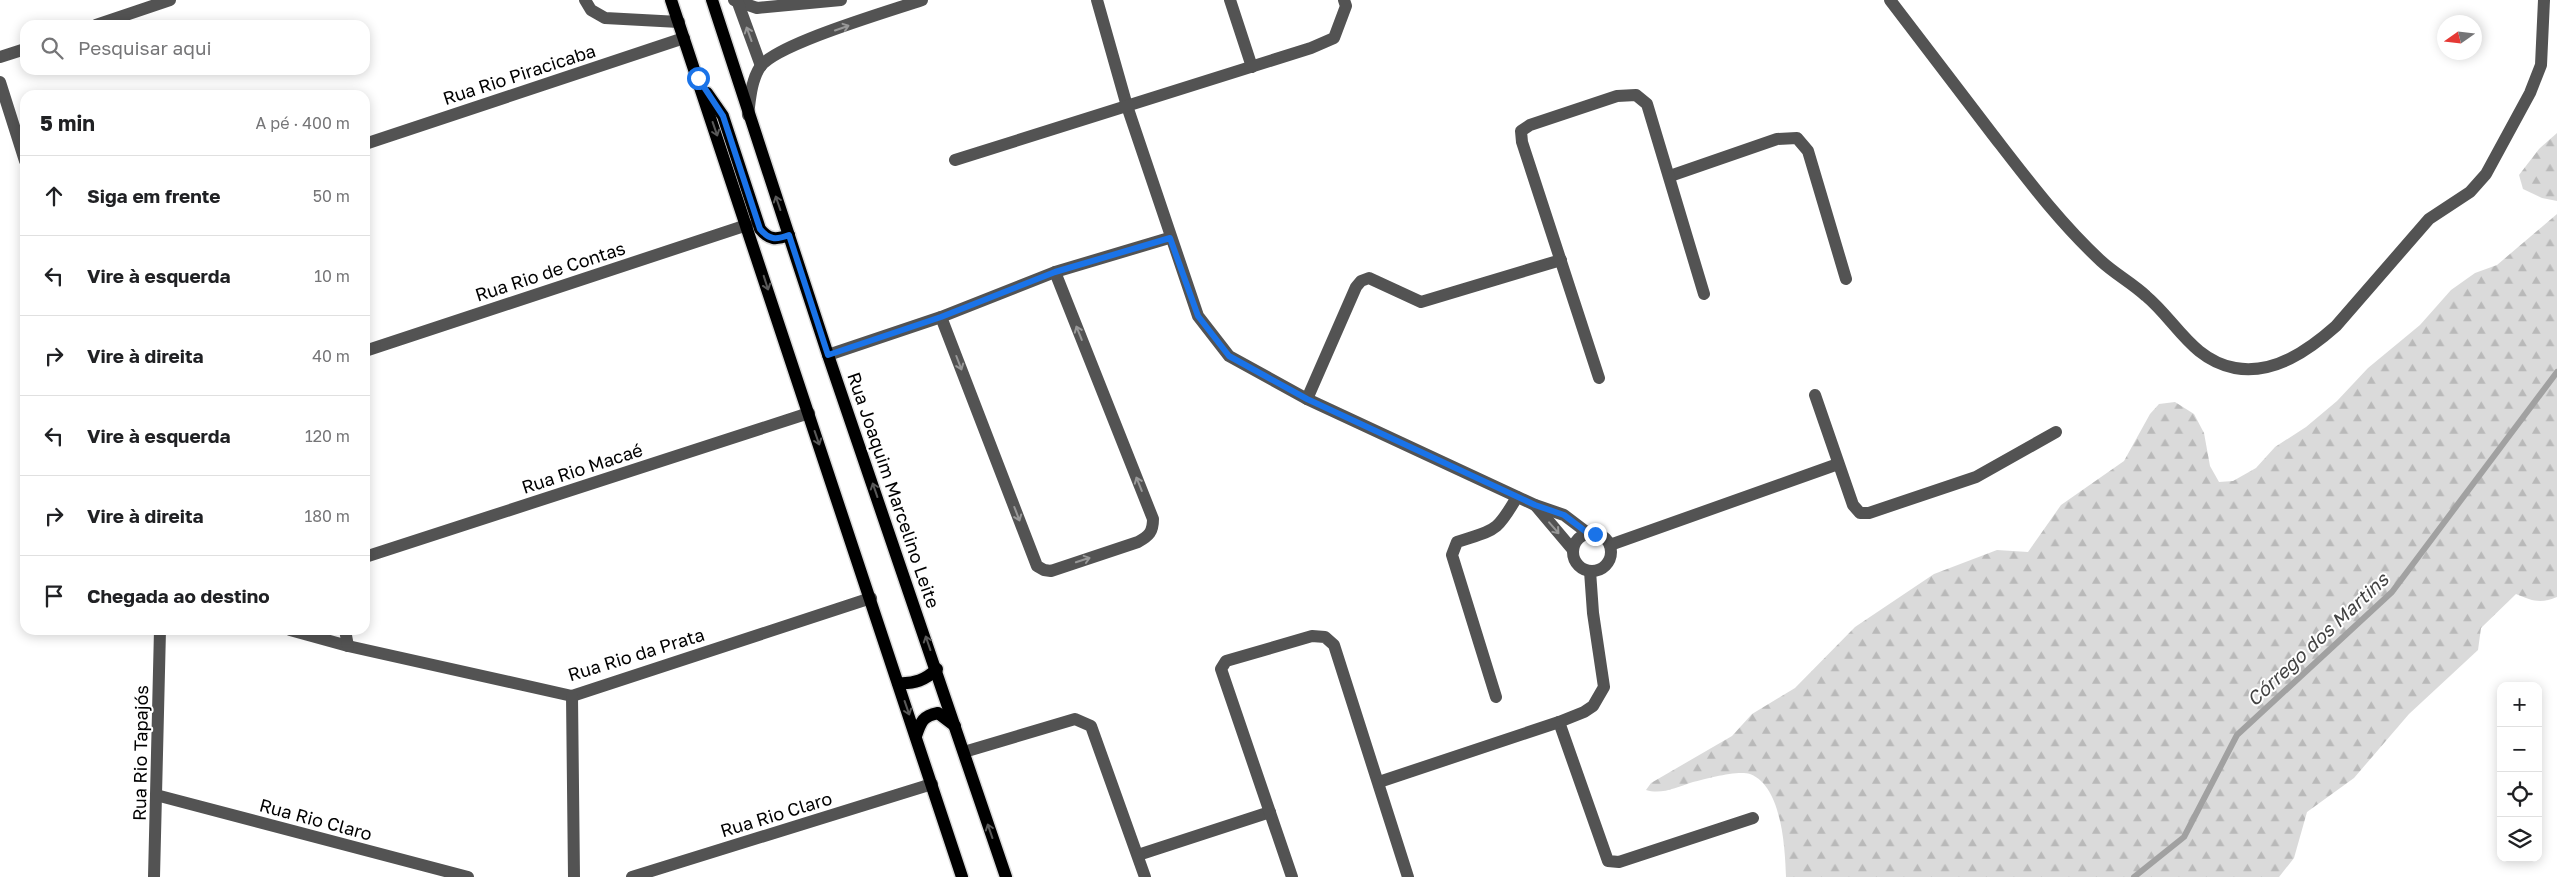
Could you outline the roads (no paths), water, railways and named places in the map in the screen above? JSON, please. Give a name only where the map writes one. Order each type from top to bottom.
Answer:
[{"type":"main road","points":[[671,0],[962,877]]},
{"type":"main road","name":"Rua Joaquim Marcelino Leite","points":[[712,0],[828,355],[937,669],[1006,877]]},
{"type":"main road","points":[[698,78],[723,116],[760,229],[767,237],[777,240],[789,235]]},
{"type":"main road","points":[[898,683],[910,684],[920,681],[937,669]]},
{"type":"main road","points":[[916,736],[921,721],[927,715],[938,713],[955,726]]},
{"type":"street","points":[[111,20],[170,0]]},
{"type":"street","points":[[585,0],[592,10],[605,18],[679,22]]},
{"type":"street","points":[[736,1],[757,8],[841,0]]},
{"type":"street","points":[[748,115],[753,83],[760,66],[796,43],[922,0]]},
{"type":"street","points":[[1097,0],[1127,106],[1170,238],[1198,316],[1229,356],[1307,399],[1517,497],[1564,515],[1589,534],[1601,536],[1610,545],[1611,558],[1597,570],[1593,613],[1604,687],[1593,706],[1584,712],[1559,722],[1380,782]]},
{"type":"street","points":[[1230,0],[1252,67]]},
{"type":"street","points":[[955,160],[1311,48],[1334,38],[1346,6],[1344,0]]},
{"type":"street","points":[[1890,0],[2048,207],[2102,262],[2147,296],[2193,348],[2221,364],[2236,369],[2262,368],[2280,363],[2318,342],[2336,326],[2429,219],[2470,192],[2486,174],[2530,93],[2541,65],[2544,0]]},
{"type":"street","points":[[736,1],[760,66]]},
{"type":"street","name":"Rua Rio Piracicaba","points":[[370,142],[684,38]]},
{"type":"street","points":[[0,58],[20,51]]},
{"type":"street","points":[[0,82],[20,145]]},
{"type":"street","points":[[1599,378],[1522,142],[1522,131],[1617,96],[1636,95],[1647,104],[1704,294]]},
{"type":"street","points":[[1670,176],[1777,139],[1797,138],[1808,151],[1846,279]]},
{"type":"street","name":"Rua Rio de Contas","points":[[370,349],[747,225]]},
{"type":"street","points":[[828,355],[941,317],[1055,272],[1170,238]]},
{"type":"street","points":[[1307,399],[1356,286],[1360,281],[1369,278],[1421,302],[1561,260]]},
{"type":"street","points":[[941,317],[1037,566],[1051,571],[1138,542],[1148,537],[1153,530],[1152,519],[1055,272]]},
{"type":"street","points":[[1815,395],[1853,505],[1860,513],[1869,513],[1976,478],[2056,432]]},
{"type":"street","name":"Rua Rio Macaé","points":[[370,555],[809,413]]},
{"type":"street","points":[[1610,545],[1838,464]]},
{"type":"street","points":[[1496,696],[1452,555],[1454,545],[1457,542],[1493,530],[1500,525],[1517,497]]},
{"type":"street","points":[[1535,505],[1574,550]]},
{"type":"street","points":[[1589,534],[1578,539],[1574,556],[1579,566],[1597,570]]},
{"type":"street","name":"Rua Rio da Prata","points":[[308,635],[348,646],[572,696],[871,598]]},
{"type":"street","name":"Rua Rio Tapajós","points":[[154,877],[160,635]]},
{"type":"street","points":[[346,635],[348,646]]},
{"type":"street","points":[[1292,877],[1221,669],[1226,661],[1312,636],[1324,637],[1334,645],[1380,782],[1408,877]]},
{"type":"street","points":[[572,696],[574,877]]},
{"type":"street","points":[[964,752],[1075,719],[1082,720],[1091,726],[1145,877]]},
{"type":"street","points":[[1559,722],[1608,861],[1618,862],[1753,818]]},
{"type":"street","name":"Rua Rio Claro","points":[[632,877],[932,784]]},
{"type":"street","name":"Rua Rio Claro","points":[[156,795],[468,877]]},
{"type":"street","points":[[1138,855],[1270,812]]},
{"type":"waterway","name":"Córrego dos Martins","points":[[2134,877],[2184,837],[2237,735],[2392,592],[2557,372]]}]
